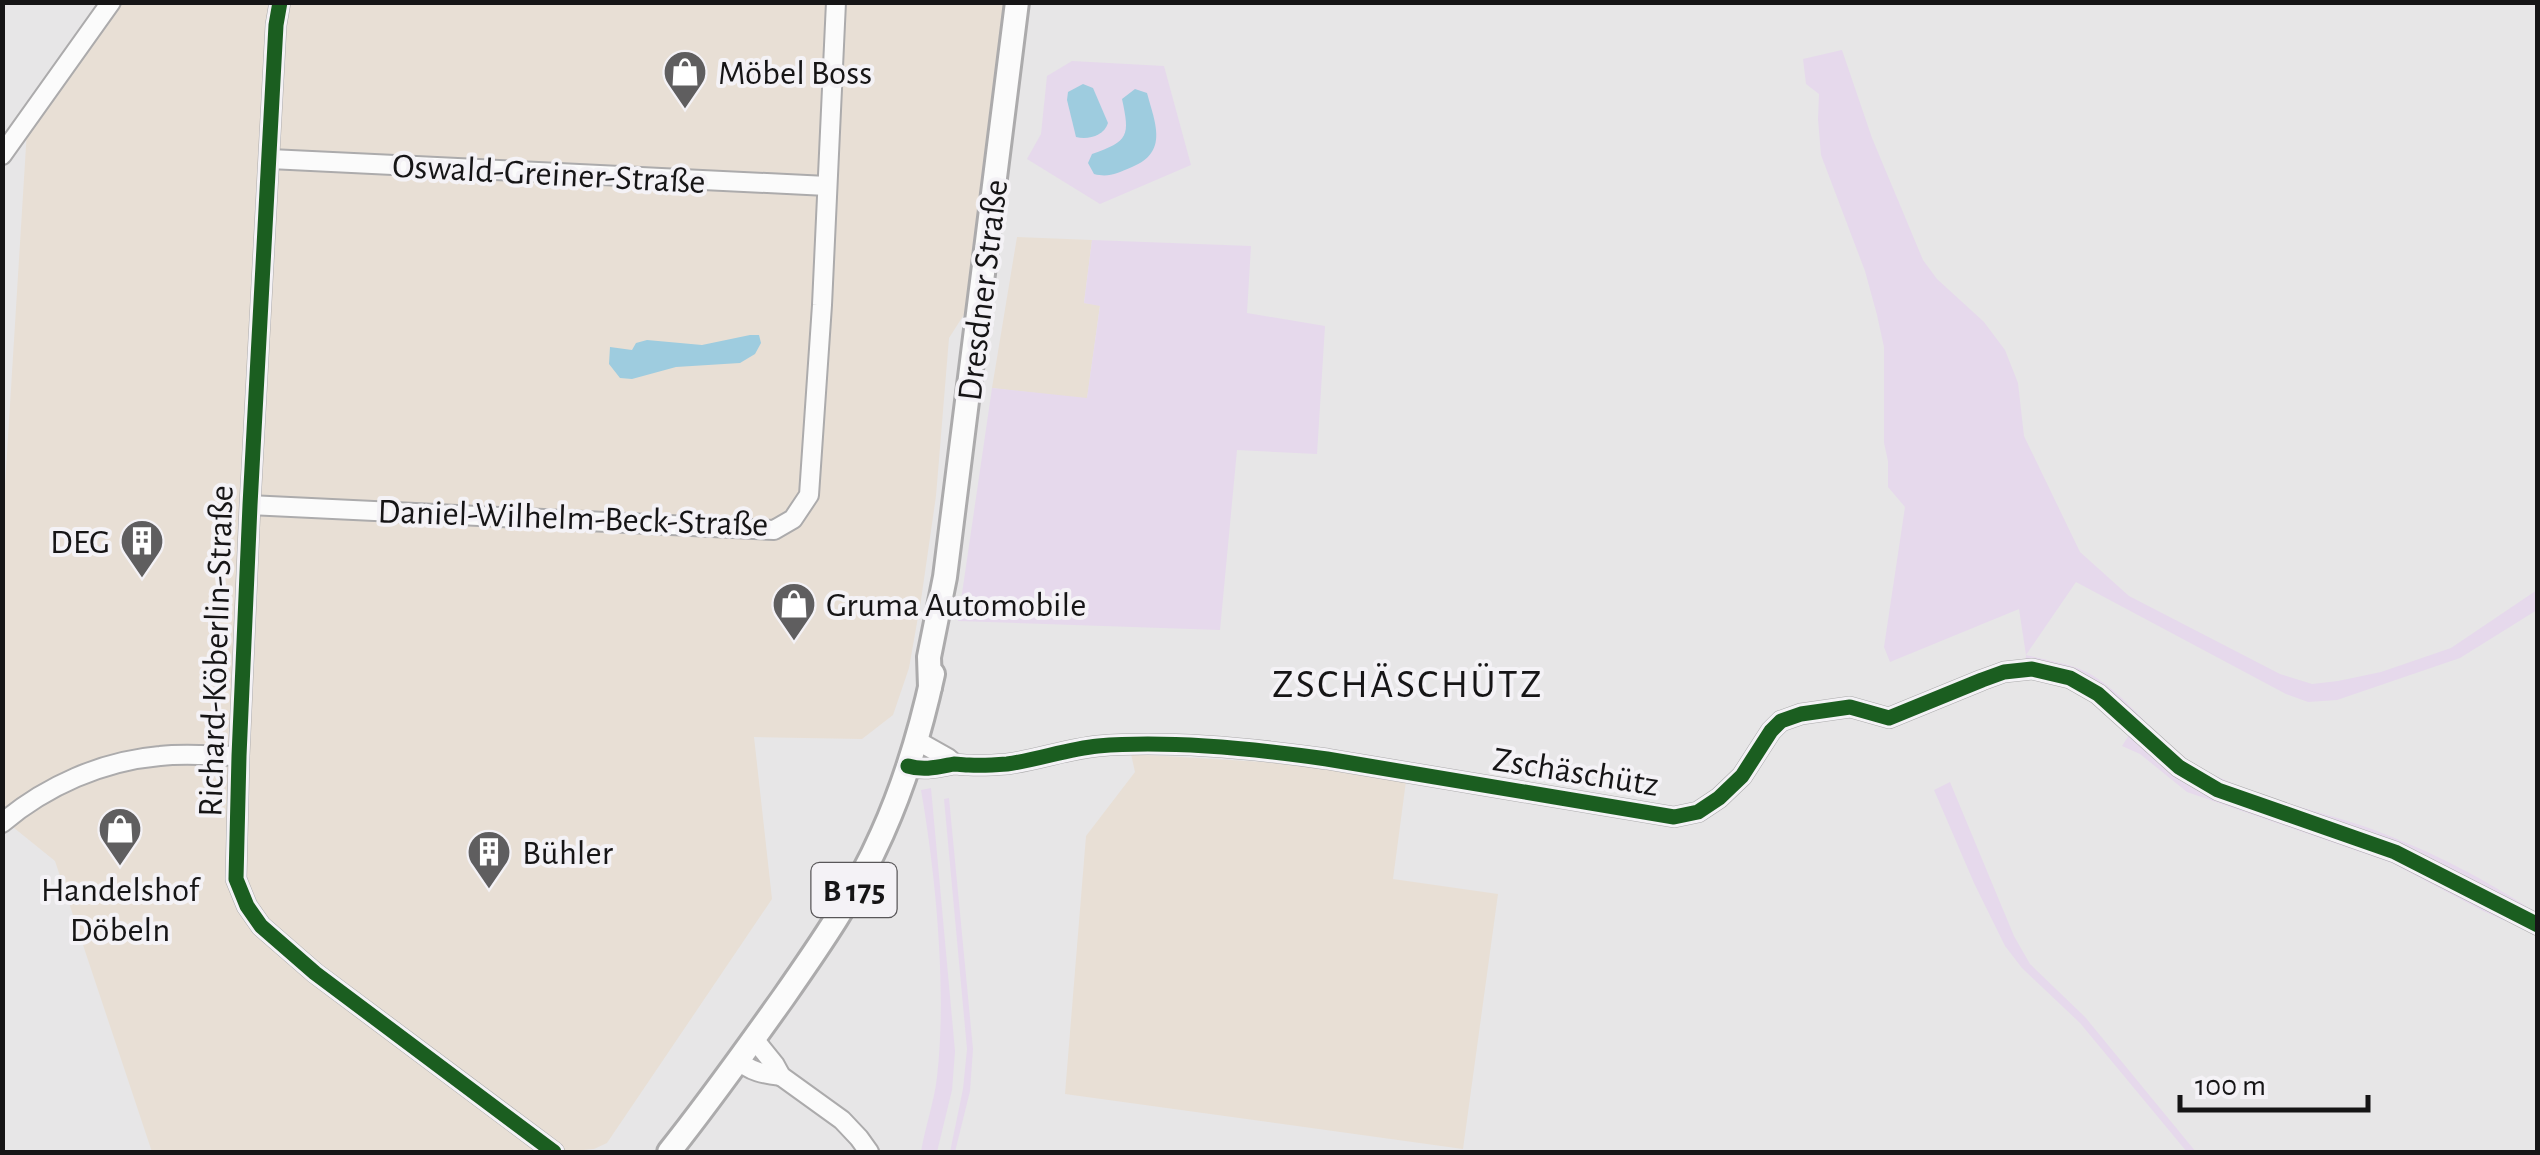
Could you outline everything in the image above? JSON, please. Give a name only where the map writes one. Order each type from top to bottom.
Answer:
[{"type":"main road","name":"Dresdner Straße","points":[[908,766],[930,687],[944,615],[945,576],[1018,2]]},
{"type":"main road","name":"B 175","points":[[667,1152],[718,1076],[739,1060],[850,899],[881,836],[908,766]]},
{"type":"street","points":[[2,156],[111,2]]},
{"type":"street","name":"Richard-Köberlin-Straße","points":[[280,2],[250,506],[236,879],[248,909],[261,926],[315,974],[554,1152]]},
{"type":"street","name":"Daniel-Wilhelm-Beck-Straße","points":[[250,506],[774,530],[793,519],[809,495],[836,2]]},
{"type":"street","name":"Oswald-Greiner-Straße","points":[[270,159],[827,186]]},
{"type":"street","name":"Zschäschütz","points":[[908,766],[945,768],[955,764],[1009,763],[1120,744],[1264,752],[1328,759],[1674,817],[1698,812],[1730,788],[1782,721],[1801,714],[1850,707],[1890,718],[1993,676],[2032,670],[2070,678],[2098,694],[2179,768],[2218,790],[2395,852],[2538,925]]},
{"type":"street","points":[[916,740],[955,764]]},
{"type":"street","points":[[2,823],[24,805],[71,779],[114,764],[163,756],[239,756]]},
{"type":"street","points":[[754,1039],[781,1076]]},
{"type":"street","points":[[739,1060],[762,1073],[781,1076],[842,1120],[869,1152]]},
{"type":"shaded area","points":[[120,3],[1008,3],[972,302],[949,338],[936,496],[921,600],[909,668],[893,715],[862,739],[754,737],[772,899],[607,1143],[594,1149],[152,1152],[55,861],[3,819],[3,518],[27,130]]},
{"type":"shaded area","points":[[1842,50],[1872,138],[1923,260],[1937,279],[1984,322],[2005,350],[2018,383],[2024,436],[2080,552],[2129,596],[2280,674],[2312,684],[2381,672],[2451,648],[2537,590],[2537,610],[2460,658],[2337,700],[2308,702],[2286,694],[2076,582],[2026,655],[2019,609],[1890,662],[1884,647],[1905,507],[1888,487],[1884,347],[1865,271],[1821,155],[1819,94],[1806,84],[1803,59]]},
{"type":"shaded area","points":[[1072,61],[1164,66],[1191,165],[1100,204],[1027,159],[1041,134],[1047,76]]},
{"type":"shaded area","points":[[1017,237],[1092,240],[1084,303],[1100,305],[1087,399],[992,388]]},
{"type":"shaded area","points":[[1092,240],[1251,246],[1247,313],[1325,326],[1317,454],[1237,450],[1220,630],[958,621],[992,388],[1087,398],[1100,306],[1084,303]]},
{"type":"shaded area","points":[[2026,655],[2092,675],[2172,748],[2202,769],[2260,794],[2383,833],[2429,853],[2537,913],[2537,921],[2192,772],[2131,715],[2025,666]]},
{"type":"shaded area","points":[[2131,732],[2164,763],[2357,842],[2537,930],[2537,935],[2392,863],[2187,792],[2140,754],[2122,746]]},
{"type":"shaded area","points":[[1131,754],[1297,764],[1406,781],[1393,879],[1498,894],[1463,1149],[1065,1094],[1086,836],[1135,772]]},
{"type":"shaded area","points":[[1950,782],[2014,936],[2030,964],[2085,1017],[2196,1152],[2187,1152],[2080,1023],[2022,968],[2005,946],[1934,790]]},
{"type":"shaded area","points":[[931,788],[955,1051],[952,1090],[937,1152],[921,1152],[937,1077],[941,1008],[935,896],[921,790]]},
{"type":"shaded area","points":[[949,798],[973,1049],[970,1091],[955,1152],[950,1152],[967,1049],[944,799]]},
{"type":"water","points":[[1083,84],[1093,88],[1108,123],[1099,134],[1086,138],[1076,137],[1067,100],[1068,92]]},
{"type":"water","points":[[1135,89],[1147,93],[1155,145],[1144,161],[1132,167],[1117,173],[1094,174],[1088,163],[1092,154],[1124,136],[1122,99]]},
{"type":"water","points":[[759,335],[761,343],[755,354],[740,363],[676,367],[632,379],[620,378],[609,364],[610,347],[632,350],[636,343],[647,340],[702,345]]},
{"type":"cycle path","points":[[280,2],[250,505],[236,879],[261,926],[315,973],[554,1152]]},
{"type":"cycle path","points":[[908,766],[1007,764],[1098,746],[1213,746],[1327,759],[1674,817],[1698,812],[1719,798],[1742,776],[1781,721],[1850,707],[1889,718],[2004,672],[2032,669],[2070,678],[2098,694],[2179,767],[2218,790],[2395,852],[2538,925]]},
{"type":"place","name":"Möbel Boss","points":[[685,110]]},
{"type":"place","name":"DEG","points":[[142,579]]},
{"type":"place","name":"Gruma Automobile","points":[[794,642]]},
{"type":"place","name":"Handelshof Döbeln","points":[[120,867]]},
{"type":"place","name":"Bühler","points":[[489,890]]},
{"type":"district","name":"ZSCHÄSCHÜTZ","points":[[1408,683]]}]
